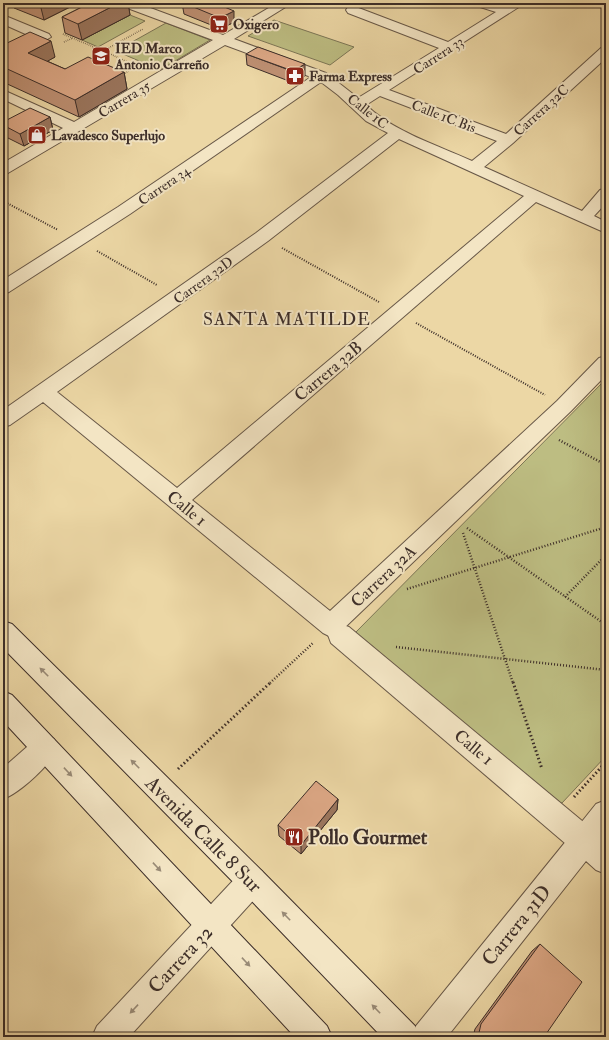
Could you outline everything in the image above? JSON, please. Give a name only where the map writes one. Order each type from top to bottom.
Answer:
[{"type":"street","name":"Carrera 35","points":[[3,170],[286,3]]},
{"type":"street","points":[[480,3],[505,11]]},
{"type":"street","name":"Carrera 33","points":[[356,106],[381,92],[519,3]]},
{"type":"street","name":"Calle 1C","points":[[135,4],[164,17],[321,76],[343,92],[356,106],[371,118],[398,133],[606,228]]},
{"type":"street","points":[[352,10],[450,47]]},
{"type":"street","points":[[3,19],[44,37],[30,44]]},
{"type":"street","name":"Carrera 32C","points":[[474,167],[600,65],[606,51]]},
{"type":"street","name":"Carrera 34","points":[[3,288],[79,241],[144,198],[321,76]]},
{"type":"street","name":"Calle 1C Bis","points":[[381,92],[508,140]]},
{"type":"street","points":[[3,94],[76,128]]},
{"type":"street","name":"Carrera 32D","points":[[3,420],[262,237],[398,133]]},
{"type":"street","points":[[584,218],[606,193]]},
{"type":"street","name":"Carrera 32B","points":[[177,500],[534,196]]},
{"type":"street","name":"Carrera 32A","points":[[340,635],[606,363]]},
{"type":"street","name":"Calle 1","points":[[43,391],[340,635],[556,816],[606,860]]},
{"type":"street","name":"Avenida Calle 8 Sur","points":[[3,632],[252,881],[404,1037]]},
{"type":"street","points":[[3,703],[46,748],[205,932],[316,1037]]},
{"type":"street","points":[[3,786],[46,748]]},
{"type":"street","name":"Carrera 31D","points":[[427,1037],[606,814]]},
{"type":"street","name":"Carrera 32","points":[[108,1037],[252,881]]},
{"type":"path","points":[[103,51],[164,17]]},
{"type":"path","points":[[59,32],[136,66],[116,78]]},
{"type":"path","points":[[555,438],[606,465]]},
{"type":"path","points":[[465,527],[606,625]]},
{"type":"path","points":[[402,591],[606,527]]},
{"type":"path","points":[[461,530],[547,785],[533,797]]},
{"type":"path","points":[[565,597],[606,555]]},
{"type":"path","points":[[158,787],[340,635],[359,639],[364,643],[505,660],[606,670]]},
{"type":"path","points":[[556,816],[606,762]]},
{"type":"green space","points":[[130,15],[145,21],[98,47],[82,40]]},
{"type":"green space","points":[[274,20],[354,47],[330,65],[248,36]]},
{"type":"green space","points":[[166,23],[210,40],[160,70],[116,51]]},
{"type":"green space","points":[[606,379],[606,756],[562,803],[549,801],[355,633]]},
{"type":"building","points":[[90,3],[119,3],[78,24],[62,17]]},
{"type":"building","points":[[184,3],[215,3],[234,11],[220,18]]},
{"type":"building","points":[[30,32],[51,41],[28,53],[65,69],[88,57],[124,72],[75,100],[3,67],[3,45]]},
{"type":"building","points":[[258,47],[305,64],[293,71],[246,54]]},
{"type":"building","points":[[30,108],[50,117],[20,134],[3,125],[3,122]]},
{"type":"building","points":[[316,781],[338,799],[301,845],[278,825]]},
{"type":"building","points":[[540,944],[582,982],[544,1037],[478,1037],[481,1024]]},
{"type":"place","name":"Oxigero","points":[[219,24]]},
{"type":"place","name":"IED Marco Antonio Carreño","points":[[101,56]]},
{"type":"place","name":"Farma Express","points":[[295,76]]},
{"type":"place","name":"Lavadesco Superlujo","points":[[37,135]]},
{"type":"place","name":"Pollo Gourmet","points":[[294,837]]},
{"type":"district","name":"SANTA MATILDE","points":[[287,319]]}]
